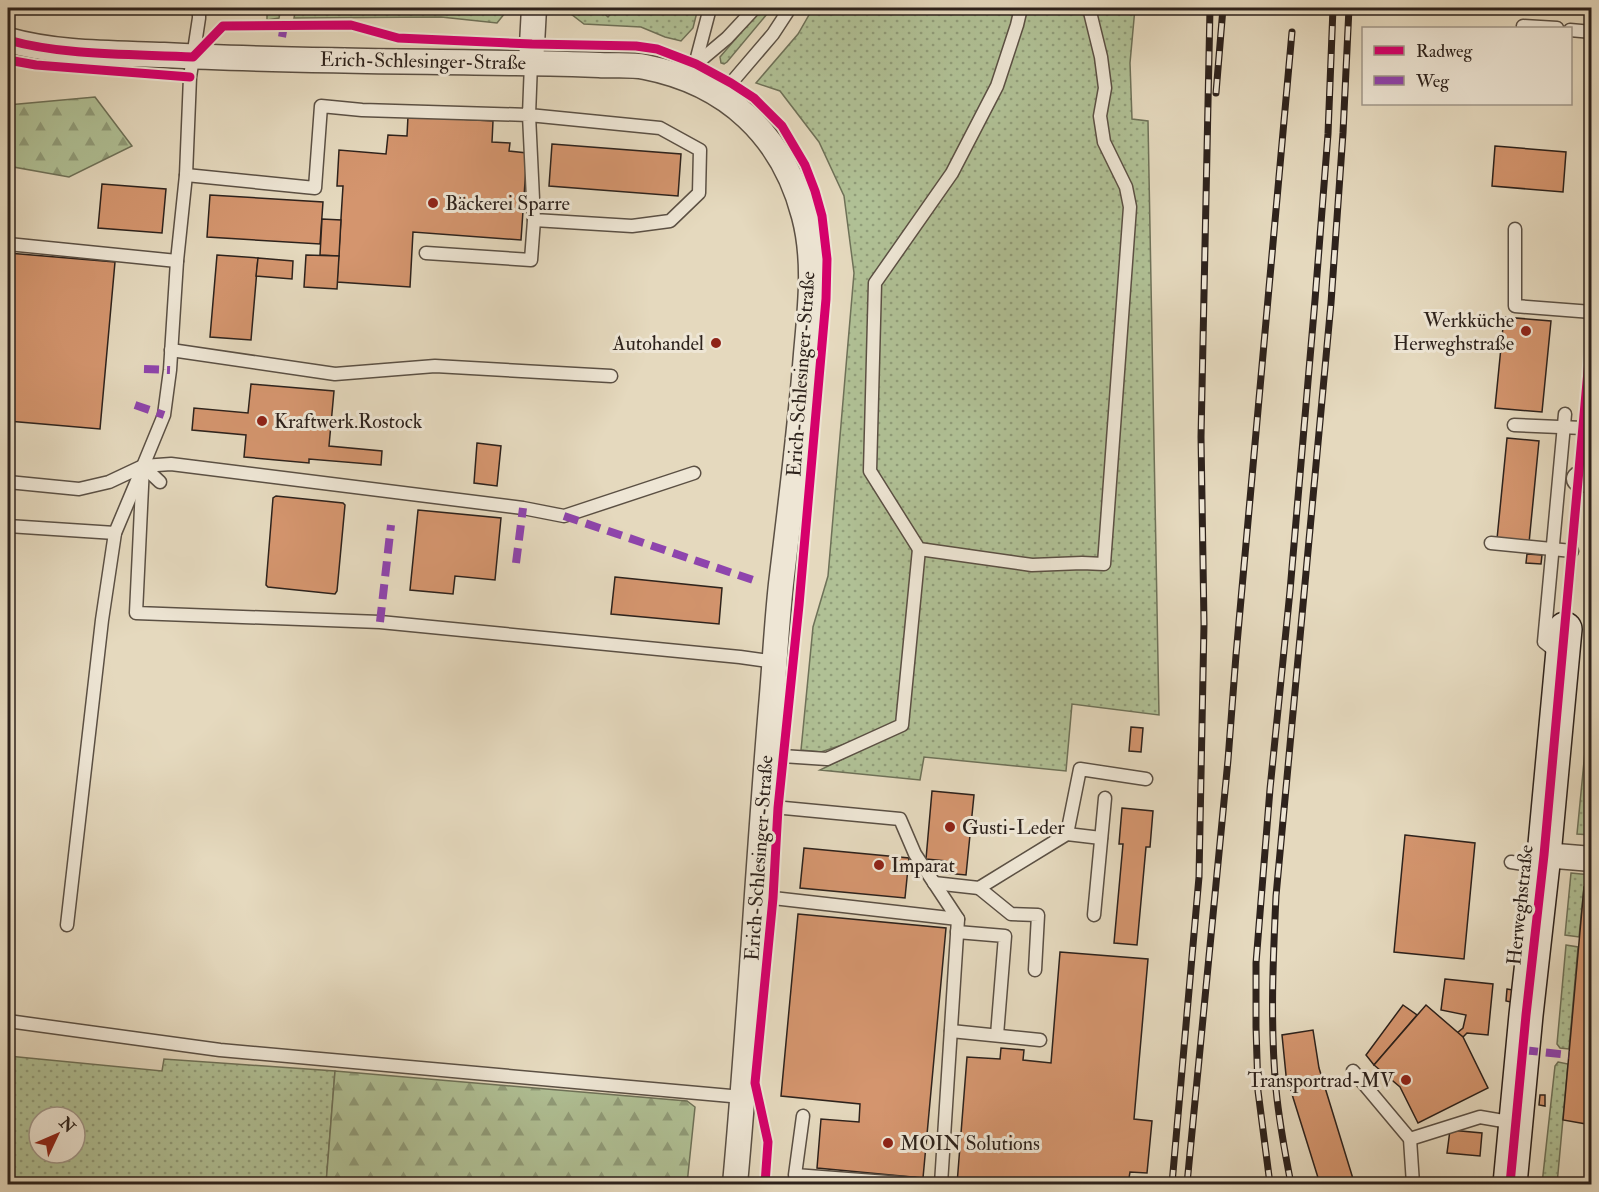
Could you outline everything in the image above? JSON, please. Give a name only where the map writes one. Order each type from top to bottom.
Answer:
[{"type":"street","points":[[531,63],[534,8]]},
{"type":"street","name":"Erich-Schlesinger-Straße","points":[[8,40],[27,45],[86,51],[193,57],[531,63],[642,67],[693,72],[720,96],[748,116],[774,148],[786,168],[803,213],[809,239],[811,290],[781,586],[735,1185]]},
{"type":"street","name":"Herweghstraße","points":[[1510,1185],[1532,862],[1564,643]]},
{"type":"street","points":[[1532,862],[1592,860]]},
{"type":"lane","points":[[67,925],[102,620],[115,533],[164,415],[170,370],[177,261],[186,175],[190,77],[199,8]]},
{"type":"lane","points":[[693,72],[710,8]]},
{"type":"lane","points":[[693,72],[755,8]]},
{"type":"lane","points":[[720,96],[773,34],[790,8]]},
{"type":"lane","points":[[767,755],[827,759],[902,725],[919,549],[870,471],[875,283],[952,173],[997,86],[1021,8]]},
{"type":"lane","points":[[919,549],[1032,565],[1104,564],[1130,207],[1126,187],[1104,142],[1100,116],[1105,88],[1101,57],[1089,8]]},
{"type":"lane","points":[[1523,26],[1540,27]]},
{"type":"lane","points":[[1572,30],[1592,32]]},
{"type":"lane","points":[[426,253],[531,260],[534,220],[529,115],[531,63]]},
{"type":"lane","points":[[186,175],[315,188],[321,106],[362,110],[529,115],[660,128],[700,150],[699,193],[670,221],[632,226],[534,220]]},
{"type":"lane","points":[[1515,229],[1515,306],[1592,312]]},
{"type":"lane","points":[[8,244],[177,261]]},
{"type":"lane","points":[[171,350],[335,374],[435,366],[611,376]]},
{"type":"lane","points":[[1564,643],[1544,642],[1565,414]]},
{"type":"lane","points":[[1514,425],[1583,428]]},
{"type":"lane","points":[[8,482],[79,489],[109,482],[143,466],[171,464],[523,508],[564,516],[694,473]]},
{"type":"lane","points":[[143,466],[136,613],[380,622],[775,662]]},
{"type":"lane","points":[[143,466],[160,482]]},
{"type":"lane","points":[[8,526],[115,533]]},
{"type":"lane","points":[[1491,543],[1572,551]]},
{"type":"lane","points":[[1067,834],[1080,769],[1146,779]]},
{"type":"lane","points":[[1094,915],[1105,798]]},
{"type":"lane","points":[[763,806],[900,819],[915,854],[958,919],[941,1185]]},
{"type":"lane","points":[[979,888],[1067,834],[1101,838]]},
{"type":"lane","points":[[934,883],[979,888],[1011,914],[1038,915],[1035,970]]},
{"type":"lane","points":[[756,897],[958,919]]},
{"type":"lane","points":[[957,932],[1005,936],[997,1035]]},
{"type":"lane","points":[[8,1021],[220,1050],[742,1097]]},
{"type":"lane","points":[[951,1031],[1040,1040]]},
{"type":"lane","points":[[1353,1071],[1410,1139],[1413,1185]]},
{"type":"lane","points":[[803,1116],[795,1175],[914,1185]]},
{"type":"lane","points":[[1410,1139],[1480,1117],[1515,1123]]},
{"type":"green space","points":[[267,8],[281,8],[279,18],[267,20]]},
{"type":"green space","points":[[296,8],[509,8],[497,23],[441,17],[294,18]]},
{"type":"green space","points":[[567,8],[598,8],[608,17],[616,8],[664,8],[681,11],[698,8],[693,28],[681,41],[641,27],[584,24]]},
{"type":"green space","points":[[762,8],[772,8],[727,62],[721,63],[720,57]]},
{"type":"green space","points":[[813,8],[1135,8],[1130,63],[1132,119],[1148,121],[1159,715],[1072,704],[1066,771],[924,757],[920,780],[820,770],[857,752],[851,742],[821,752],[801,750],[813,627],[828,576],[854,273],[844,196],[819,142],[780,91],[756,83],[798,34]]},
{"type":"green space","points":[[95,97],[132,146],[69,177],[8,166],[8,105]]},
{"type":"green space","points":[[1591,689],[1592,806],[1589,827],[1591,827],[1591,835],[1577,834]]},
{"type":"green space","points":[[1571,873],[1591,875],[1591,888],[1584,887],[1579,937],[1565,935]]},
{"type":"green space","points":[[1566,945],[1578,947],[1569,1049],[1560,1048],[1557,1044]]},
{"type":"green space","points":[[8,1056],[162,1071],[164,1059],[335,1071],[326,1184],[8,1184]]},
{"type":"green space","points":[[1558,1062],[1568,1064],[1557,1184],[1542,1184],[1555,1066]]},
{"type":"green space","points":[[335,1071],[687,1101],[695,1107],[687,1184],[326,1184]]},
{"type":"building","name":"Bäckerei Sparre","points":[[408,116],[493,121],[492,142],[510,143],[509,151],[527,153],[521,240],[413,232],[410,287],[337,282],[343,186],[337,186],[339,150],[386,154],[388,135],[407,136]]},
{"type":"building","points":[[552,144],[681,154],[678,196],[549,186]]},
{"type":"building","points":[[1495,146],[1566,152],[1563,192],[1492,186]]},
{"type":"building","points":[[102,184],[166,189],[162,233],[98,228]]},
{"type":"building","points":[[210,195],[323,202],[320,244],[207,237]]},
{"type":"building","points":[[322,219],[341,220],[339,256],[320,255]]},
{"type":"building","points":[[8,253],[115,262],[100,429],[8,421]]},
{"type":"building","points":[[217,255],[258,258],[251,340],[210,337]]},
{"type":"building","points":[[306,255],[339,256],[337,289],[304,287]]},
{"type":"building","points":[[258,258],[293,261],[292,279],[256,276]]},
{"type":"building","points":[[1504,317],[1551,321],[1542,412],[1495,408]]},
{"type":"building","name":"Kraftwerk.Rostock","points":[[251,384],[334,391],[329,446],[382,451],[381,465],[309,459],[309,463],[244,457],[246,435],[192,430],[194,408],[248,413]]},
{"type":"building","points":[[1507,438],[1539,441],[1529,543],[1497,539]]},
{"type":"building","points":[[477,443],[501,446],[497,486],[474,483]]},
{"type":"building","points":[[276,496],[345,505],[335,594],[266,585],[273,498]]},
{"type":"building","points":[[418,510],[501,518],[495,580],[455,576],[453,594],[410,590]]},
{"type":"building","points":[[1527,554],[1542,555],[1541,564],[1526,563]]},
{"type":"building","points":[[615,577],[722,588],[719,624],[611,614]]},
{"type":"building","points":[[1131,727],[1143,728],[1141,752],[1129,751]]},
{"type":"building","name":"Gusti-Leder","points":[[932,791],[974,795],[966,875],[945,873],[946,861],[926,859]]},
{"type":"building","points":[[1122,808],[1153,811],[1150,847],[1146,847],[1137,945],[1114,943],[1123,844],[1119,844]]},
{"type":"building","points":[[1405,835],[1475,843],[1464,959],[1394,952]]},
{"type":"building","points":[[804,848],[909,858],[905,898],[800,888]]},
{"type":"building","points":[[1584,887],[1592,888],[1592,1125],[1563,1120]]},
{"type":"building","points":[[798,914],[946,928],[923,1178],[817,1168],[821,1119],[859,1122],[860,1104],[781,1096]]},
{"type":"building","points":[[1060,952],[1148,959],[1134,1119],[1152,1121],[1147,1173],[1130,1172],[1128,1184],[957,1184],[967,1057],[1000,1059],[1001,1048],[1024,1050],[1023,1060],[1051,1063]]},
{"type":"building","points":[[1445,979],[1493,984],[1488,1035],[1467,1033],[1463,1037],[1457,1033],[1463,1028],[1466,1015],[1441,1010]]},
{"type":"building","points":[[1507,989],[1513,990],[1511,1002],[1506,1001]]},
{"type":"building","points":[[1403,1005],[1417,1015],[1374,1065],[1366,1055]]},
{"type":"building","points":[[1426,1005],[1463,1037],[1488,1088],[1418,1123],[1400,1087],[1374,1065]]},
{"type":"building","points":[[1313,1030],[1319,1068],[1354,1182],[1361,1179],[1363,1184],[1320,1184],[1286,1075],[1282,1035]]},
{"type":"building","points":[[1540,1095],[1545,1095],[1545,1106],[1539,1105]]},
{"type":"building","points":[[1450,1130],[1482,1133],[1480,1156],[1447,1153]]},
{"type":"railway","points":[[1172,1184],[1199,877],[1204,624],[1201,437],[1210,8]]},
{"type":"railway","points":[[1216,93],[1223,8]]},
{"type":"railway","points":[[1270,1184],[1258,1091],[1256,963],[1315,300],[1328,134],[1333,8]]},
{"type":"railway","points":[[1291,1184],[1284,1149],[1274,1065],[1273,992],[1276,896],[1331,303],[1349,8]]},
{"type":"railway","points":[[1187,1184],[1228,760],[1292,32]]},
{"type":"marked path","points":[[282,37],[287,8]]},
{"type":"marked path","points":[[144,369],[170,370]]},
{"type":"marked path","points":[[135,405],[164,415]]},
{"type":"marked path","points":[[516,563],[523,508]]},
{"type":"marked path","points":[[564,516],[753,580]]},
{"type":"marked path","points":[[380,622],[391,525]]},
{"type":"marked path","points":[[1523,1050],[1569,1055]]},
{"type":"cycle path","points":[[8,40],[75,52],[193,57],[223,26],[351,25],[398,38],[636,46],[657,49],[696,64],[731,83],[754,98],[782,126],[805,165],[815,191],[822,216],[827,259],[826,299],[799,605],[778,808],[773,898],[755,1083],[768,1142],[765,1184]]},
{"type":"cycle path","points":[[8,60],[36,65],[190,77]]},
{"type":"cycle path","points":[[1510,1184],[1544,855],[1592,327]]},
{"type":"place","name":"Bäckerei Sparre","points":[[433,203]]},
{"type":"place","name":"Werkküche Herweghstraße","points":[[1526,331]]},
{"type":"place","name":"Autohandel","points":[[716,343]]},
{"type":"place","name":"Kraftwerk.Rostock","points":[[262,421]]},
{"type":"place","name":"Gusti-Leder","points":[[950,827]]},
{"type":"place","name":"Imparat","points":[[879,865]]},
{"type":"place","name":"Transportrad-MV","points":[[1406,1080]]},
{"type":"place","name":"MOIN Solutions","points":[[888,1143]]}]
